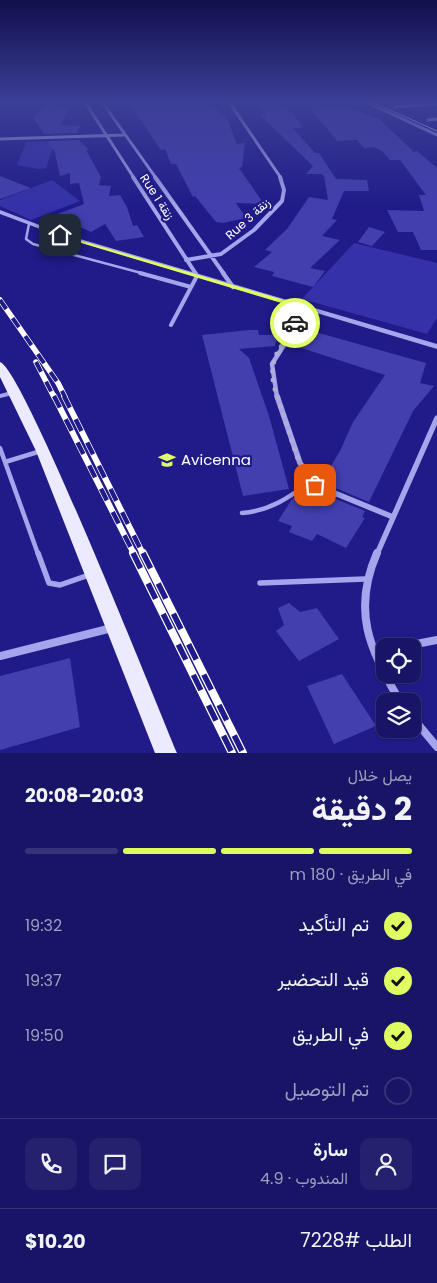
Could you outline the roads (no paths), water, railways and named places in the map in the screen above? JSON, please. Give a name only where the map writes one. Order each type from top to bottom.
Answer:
[{"type":"main road","points":[[0,366],[7,394],[43,451],[166,753]]},
{"type":"street","points":[[0,139],[66,137]]},
{"type":"street","name":"Rue 1 زنقة","points":[[107,137],[197,276]]},
{"type":"street","name":"Rue 1 زنقة","points":[[126,137],[210,256]]},
{"type":"street","name":"Rue 3 زنقة","points":[[186,260],[210,256],[229,249],[269,216],[282,200],[284,190],[281,178],[253,137]]},
{"type":"street","points":[[0,212],[29,224],[197,276],[437,347]]},
{"type":"street","points":[[210,256],[233,287]]},
{"type":"street","points":[[299,306],[293,329],[274,359],[272,374],[274,386],[299,462],[311,481],[318,488],[393,517]]},
{"type":"street","points":[[395,693],[387,681],[375,653],[364,609],[365,579],[437,418]]},
{"type":"street","points":[[0,656],[115,627]]},
{"type":"street","points":[[421,643],[437,640]]},
{"type":"street","points":[[421,727],[437,746]]},
{"type":"lane","points":[[29,224],[26,239],[34,244],[191,287]]},
{"type":"lane","points":[[171,325],[197,276]]},
{"type":"lane","points":[[0,448],[49,583],[60,585],[94,573]]},
{"type":"lane","points":[[5,462],[43,451]]},
{"type":"lane","points":[[242,513],[256,513],[269,510],[311,481]]},
{"type":"lane","points":[[260,583],[365,579]]},
{"type":"railway","points":[[0,300],[58,383],[65,397]]},
{"type":"railway","points":[[36,362],[54,397]]},
{"type":"railway","points":[[54,396],[134,554]]},
{"type":"railway","points":[[64,396],[143,554]]},
{"type":"railway","points":[[133,553],[232,753]]},
{"type":"railway","points":[[143,553],[243,753]]},
{"type":"place","name":"Avicenna","points":[[167,460]]}]
